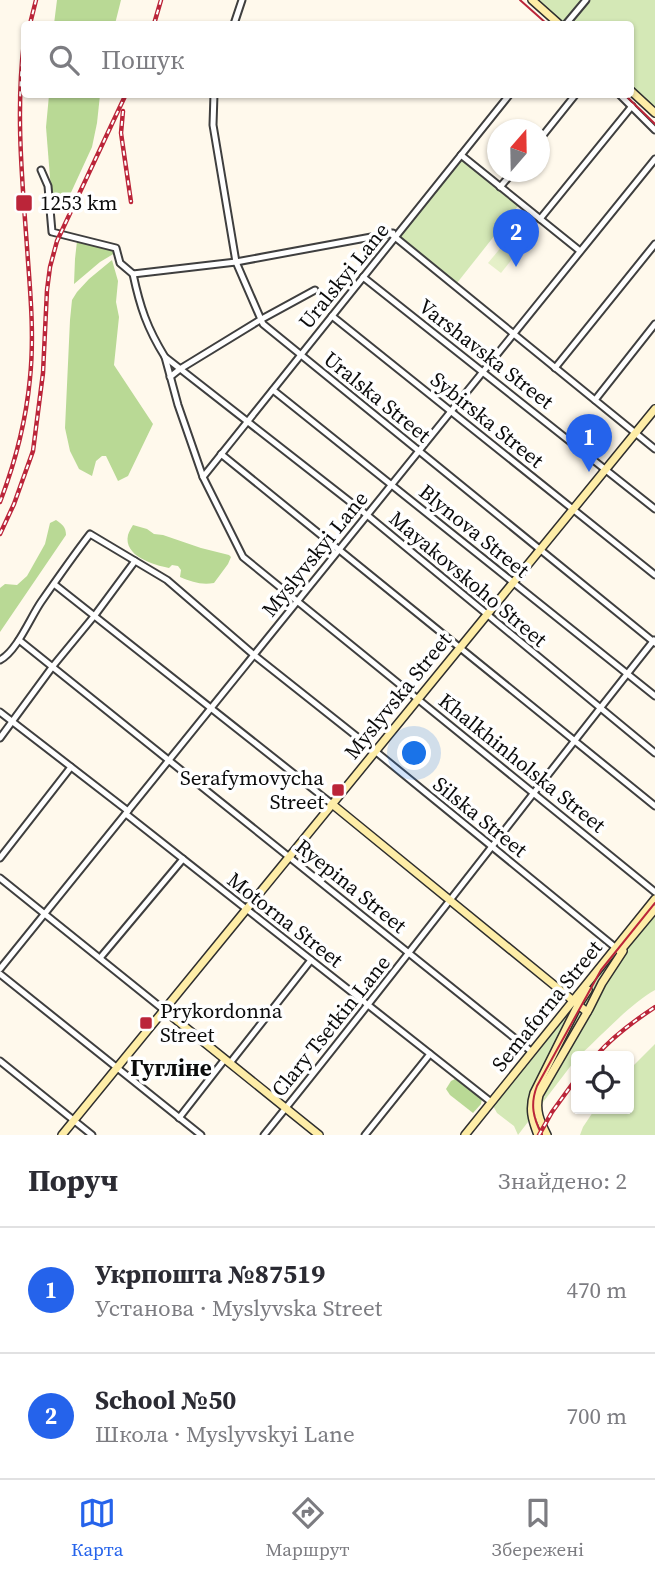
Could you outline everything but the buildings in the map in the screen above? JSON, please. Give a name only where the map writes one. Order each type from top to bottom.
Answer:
[{"type":"street","points":[[235,21],[242,0]]},
{"type":"street","points":[[532,0],[556,21]]},
{"type":"street","points":[[568,21],[586,0]]},
{"type":"street","points":[[634,93],[655,113]]},
{"type":"street","name":"Uralska Street","points":[[214,98],[214,125],[236,262],[260,320],[654,641]]},
{"type":"street","name":"Uralskyi Lane","points":[[203,477],[363,277],[393,235],[400,232],[507,98]]},
{"type":"street","points":[[550,126],[573,98]]},
{"type":"street","points":[[623,98],[655,130]]},
{"type":"street","points":[[540,219],[632,106]]},
{"type":"street","points":[[461,155],[580,251]]},
{"type":"street","name":"Myslyvskyi Lane","points":[[0,972],[655,159]]},
{"type":"street","points":[[41,170],[48,186],[52,232],[116,248],[120,263],[133,274],[236,262],[393,235],[655,449]]},
{"type":"street","points":[[500,187],[504,182]]},
{"type":"street","points":[[555,368],[655,244]]},
{"type":"street","name":"Mayakovskoho Street","points":[[133,274],[151,334],[165,357],[367,515],[655,752]]},
{"type":"street","name":"Varshavska Street","points":[[363,277],[655,509]]},
{"type":"street","points":[[170,377],[260,320],[315,290]]},
{"type":"street","name":"Sybirska Street","points":[[332,316],[655,575]]},
{"type":"street","points":[[595,400],[655,324]]},
{"type":"street","name":"Khalkhinholska Street","points":[[165,357],[203,477],[243,557],[655,891]]},
{"type":"street","name":"Blynova Street","points":[[273,390],[655,696]]},
{"type":"street","name":"Myslyvska Street","points":[[62,1135],[655,409]]},
{"type":"street","points":[[221,454],[655,806]]},
{"type":"street","name":"Silska Street","points":[[54,584],[90,534],[167,580],[254,655],[616,948]]},
{"type":"street","points":[[0,738],[135,561]]},
{"type":"street","points":[[0,660],[5,658],[19,640],[54,584],[212,707],[587,1012]]},
{"type":"street","name":"Ryepina Street","points":[[19,640],[532,1052]]},
{"type":"street","name":"Clary Tsetkin Lane","points":[[264,1135],[654,641]]},
{"type":"street","name":"Motorna Street","points":[[0,712],[491,1102]]},
{"type":"street","points":[[0,858],[71,767]]},
{"type":"street","points":[[100,958],[183,859]]},
{"type":"street","points":[[0,878],[318,1135]]},
{"type":"street","name":"Semaforna Street","points":[[576,1003],[655,899]]},
{"type":"street","name":"Semaforna Street","points":[[465,1135],[532,1052],[655,909]]},
{"type":"street","name":"Semaforna Street","points":[[547,1135],[538,1114],[539,1095],[610,968],[630,940]]},
{"type":"street","points":[[179,1118],[311,960]]},
{"type":"street","points":[[0,972],[201,1135]]},
{"type":"street","points":[[538,1135],[531,1115],[534,1093],[576,1003]]},
{"type":"street","points":[[365,1135],[430,1054]]},
{"type":"street","points":[[0,1061],[92,1135]]},
{"type":"green space","points":[[57,0],[121,0],[116,21],[54,21]]},
{"type":"green space","points":[[537,0],[655,0],[655,108],[634,88],[634,21],[561,21]]},
{"type":"green space","points":[[49,98],[100,98],[92,147],[64,203],[52,203],[46,127]]},
{"type":"green space","points":[[461,160],[518,206],[457,283],[400,236]]},
{"type":"green space","points":[[508,239],[520,249],[501,273],[488,263]]},
{"type":"green space","points":[[77,241],[115,253],[74,284],[75,259]]},
{"type":"green space","points":[[112,260],[118,281],[116,302],[119,317],[114,365],[153,424],[128,476],[118,481],[106,456],[96,461],[92,476],[79,469],[70,451],[65,428],[72,300],[89,279]]},
{"type":"green space","points":[[56,520],[63,526],[66,535],[0,632],[0,588],[5,584],[17,585],[27,576],[45,544],[50,523]]},
{"type":"green space","points":[[133,525],[231,557],[214,583],[189,580],[180,577],[181,570],[178,566],[163,567],[135,554],[128,542]]},
{"type":"green space","points":[[655,896],[655,990],[636,1003],[584,1051],[571,1051],[571,1066],[518,1135],[514,1126],[497,1113],[491,1102]]},
{"type":"green space","points":[[655,1044],[655,1135],[580,1135],[592,1114],[634,1114],[634,1065]]},
{"type":"green space","points":[[455,1079],[482,1098],[481,1104],[473,1113],[446,1089]]},
{"type":"tram line","points":[[520,0],[544,21]]},
{"type":"tram line","points":[[628,98],[655,124]]},
{"type":"tram line","points":[[542,1135],[534,1111],[537,1086],[601,970],[655,903]]},
{"type":"railway","points":[[31,21],[36,0]]},
{"type":"railway","points":[[155,21],[161,0]]},
{"type":"railway","points":[[0,502],[23,426],[31,363],[31,305],[20,124],[21,69]]},
{"type":"railway","points":[[0,534],[33,451],[43,373],[47,290],[57,241],[124,98]]},
{"type":"railway","points":[[123,111],[121,133],[131,202]]},
{"type":"railway","points":[[601,1051],[655,1007]]},
{"type":"railway","points":[[539,1135],[571,1086]]},
{"type":"place","name":"1253 km","points":[[24,203]]},
{"type":"place","name":"School №50","points":[[516,267]]},
{"type":"place","name":"Укрпошта №87519","points":[[589,472]]},
{"type":"place","name":"Serafymovycha Street","points":[[338,790]]},
{"type":"place","name":"Prykordonna Street","points":[[146,1023]]},
{"type":"district","name":"Гугліне","points":[[171,1068]]}]
